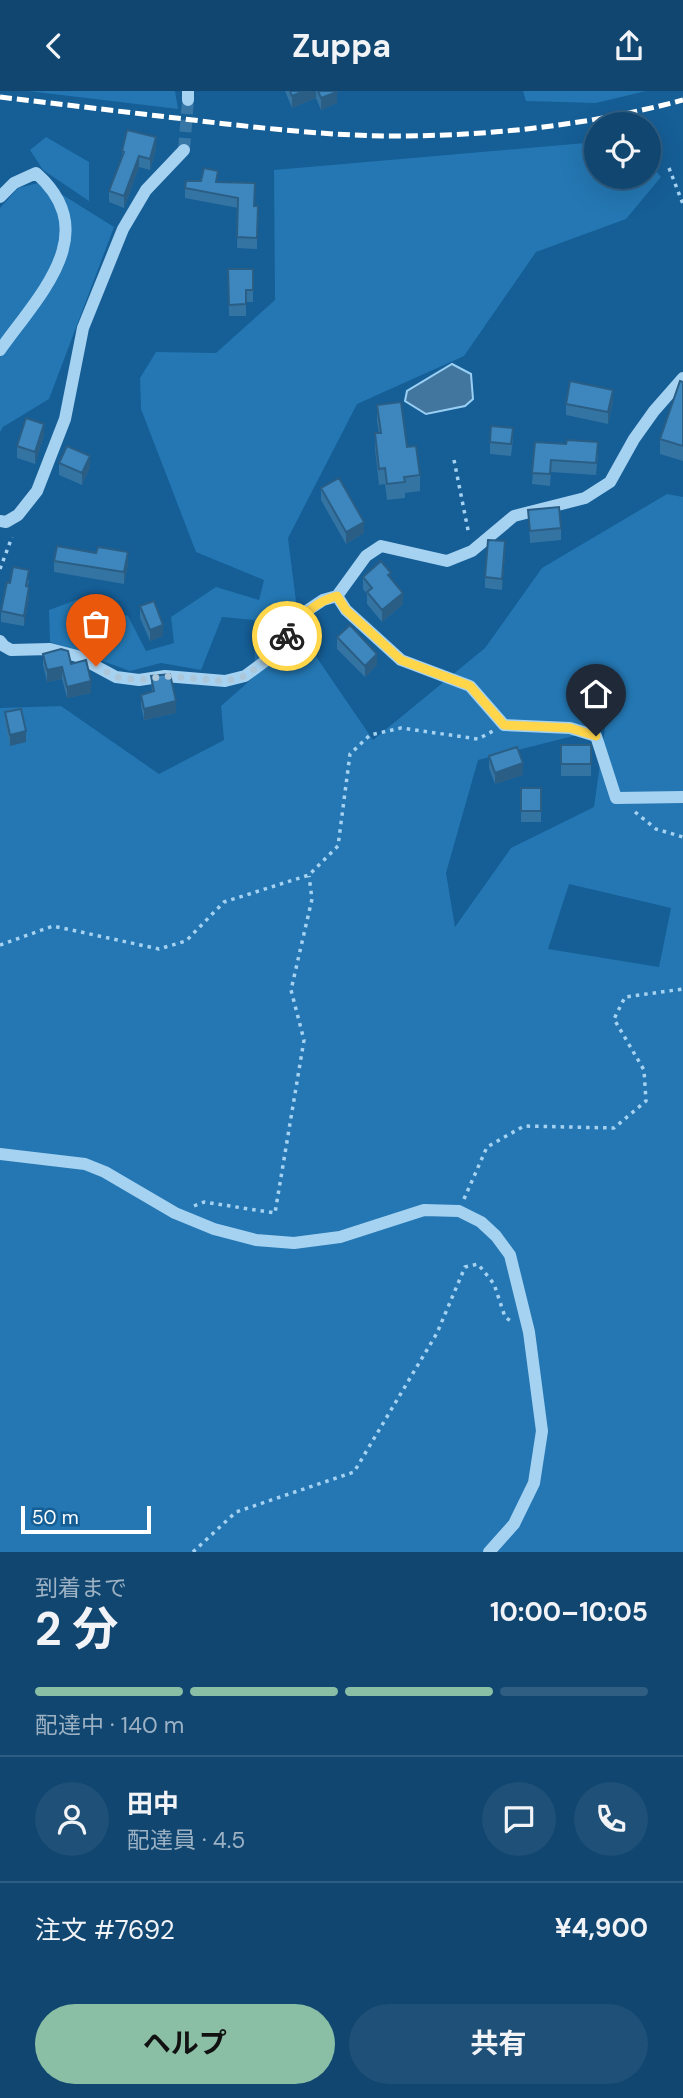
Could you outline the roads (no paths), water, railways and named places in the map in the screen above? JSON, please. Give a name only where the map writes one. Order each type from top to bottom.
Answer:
[{"type":"street","points":[[0,521],[6,523],[19,515],[37,491],[65,419],[83,328],[123,229],[146,190],[184,150]]},
{"type":"street","points":[[0,197],[14,183],[36,173],[50,185],[64,210],[65,229],[63,254],[54,275],[0,350]]},
{"type":"street","points":[[0,641],[11,650],[50,649],[77,656],[116,677],[139,680],[182,676],[226,681],[245,676],[268,659],[308,610],[323,600],[337,596],[366,556],[382,547],[447,561],[472,551],[514,516],[585,498],[610,482],[634,439],[683,378]]},
{"type":"street","points":[[337,596],[346,610],[401,660],[470,686],[504,725],[570,728],[596,736],[617,798],[683,797]]},
{"type":"street","points":[[0,1154],[85,1164],[105,1172],[176,1213],[214,1229],[246,1237],[295,1243],[340,1237],[424,1210],[459,1211],[481,1222],[510,1255],[529,1332],[542,1431],[534,1483],[514,1524],[489,1552]]},
{"type":"tunnel","points":[[184,150],[188,100]]},
{"type":"railway","points":[[0,97],[268,128],[395,136],[468,134],[540,127],[612,116],[683,100]]}]
